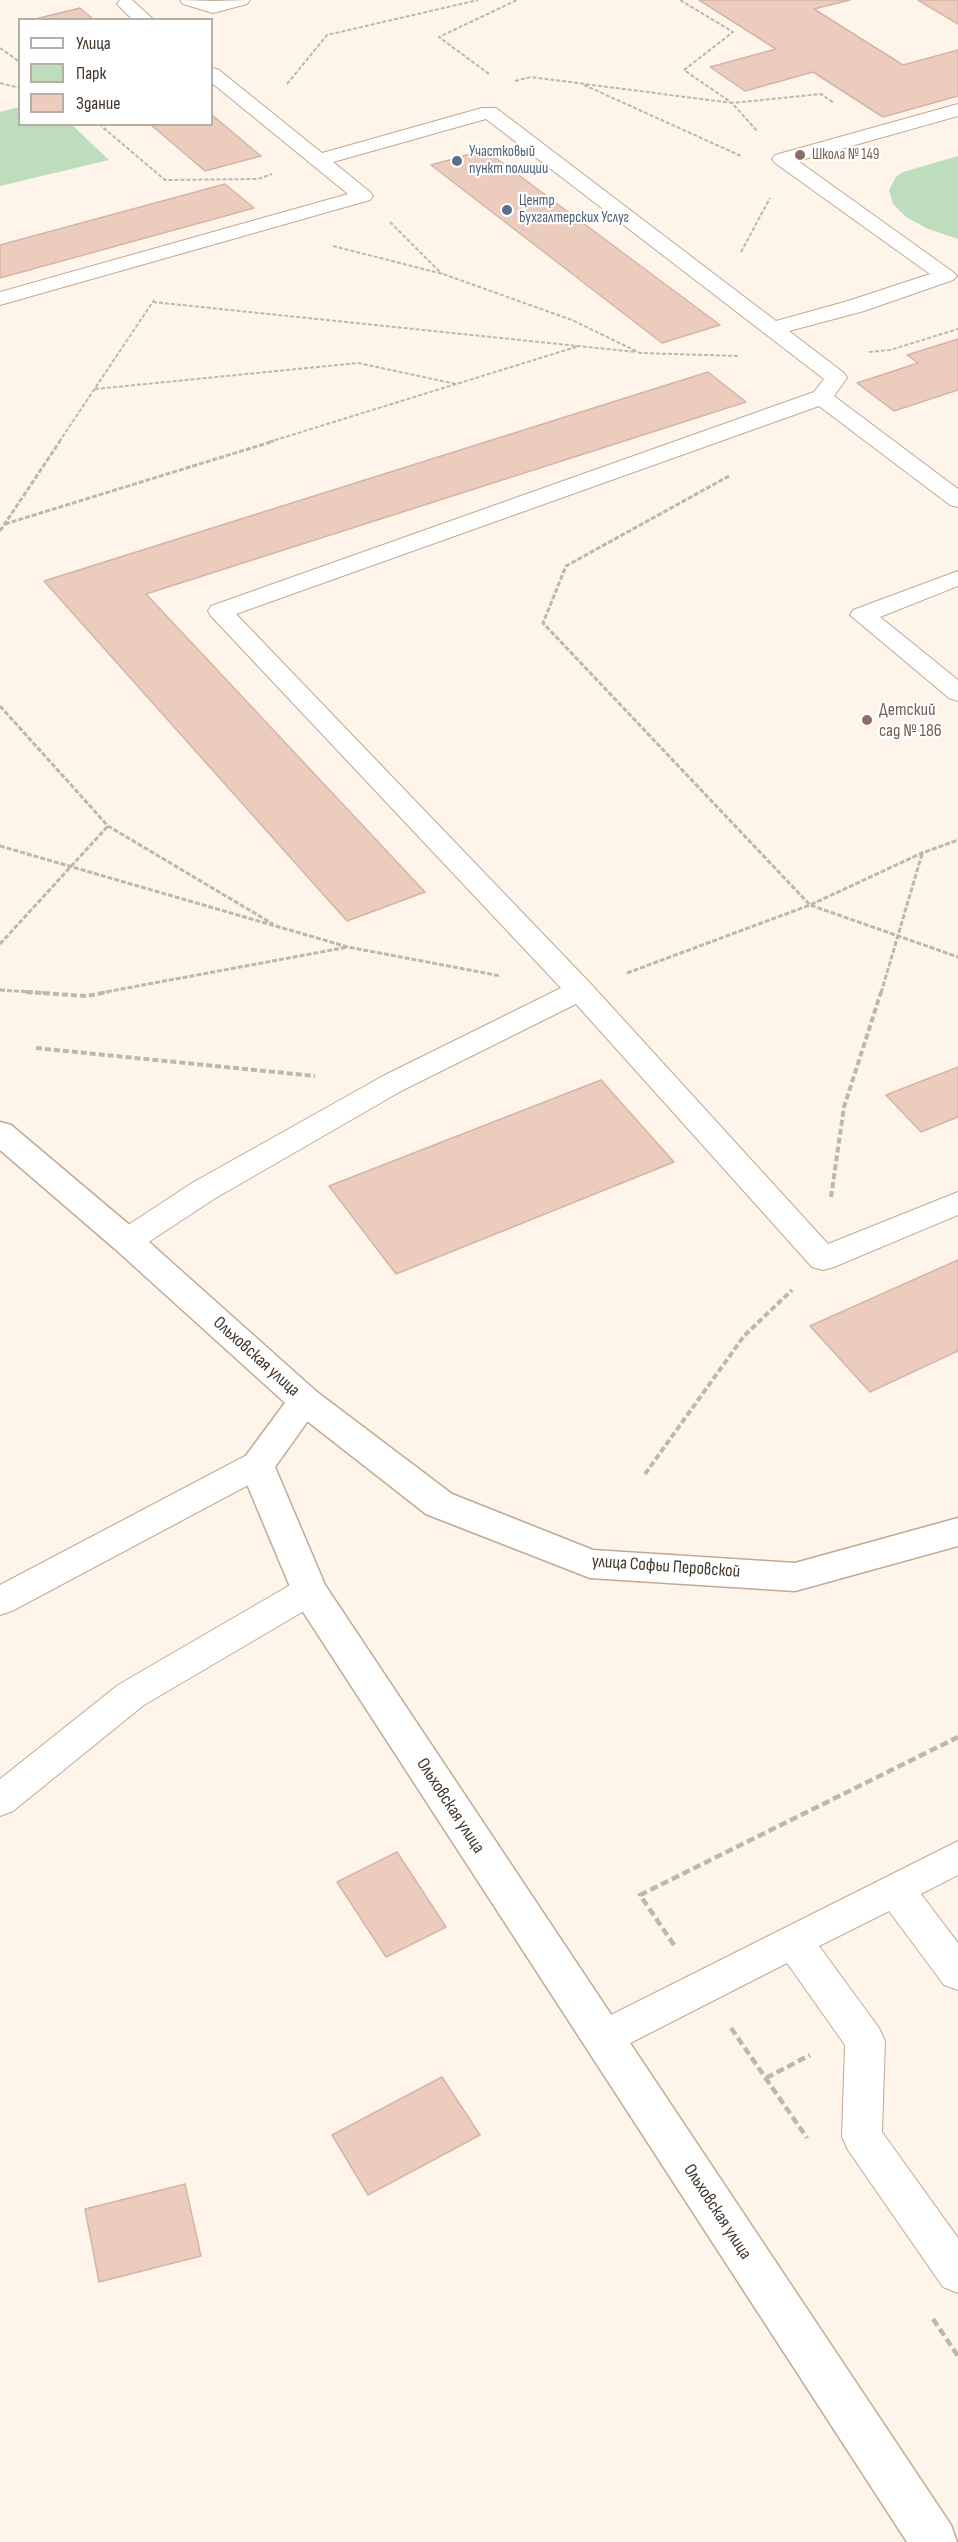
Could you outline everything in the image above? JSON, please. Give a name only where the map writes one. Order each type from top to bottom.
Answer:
[{"type":"street","name":"Ольховская улица","points":[[0,1133],[127,1241],[305,1401],[256,1465],[309,1591],[934,2542]]},
{"type":"street","name":"улица Софьи Перовской","points":[[305,1401],[439,1504],[590,1564],[795,1577],[958,1532]]},
{"type":"lane","points":[[189,0],[213,7],[241,0]]},
{"type":"lane","points":[[126,3],[143,18]]},
{"type":"lane","points":[[213,75],[363,196]]},
{"type":"lane","points":[[773,329],[856,306],[946,276],[782,159],[958,110]]},
{"type":"lane","points":[[318,160],[489,112],[836,378],[822,396],[220,610],[580,990],[823,1259],[958,1203]]},
{"type":"lane","points":[[0,299],[363,196]]},
{"type":"lane","points":[[822,396],[958,500]]},
{"type":"lane","points":[[958,579],[862,615],[958,693]]},
{"type":"lane","points":[[127,1241],[203,1191],[393,1083],[580,990]]},
{"type":"lane","points":[[0,1601],[256,1465]]},
{"type":"lane","points":[[0,1800],[131,1695],[309,1591]]},
{"type":"lane","points":[[603,2039],[958,1857]]},
{"type":"lane","points":[[895,1889],[958,1973]]},
{"type":"lane","points":[[794,1941],[865,2041],[862,2137],[958,2273]]},
{"type":"path","points":[[262,115],[327,35],[478,0]]},
{"type":"path","points":[[489,112],[503,84],[439,37],[517,0]]},
{"type":"path","points":[[680,0],[733,32],[684,70],[732,103]]},
{"type":"path","points":[[0,48],[18,61]]},
{"type":"path","points":[[531,77],[732,103],[821,94],[880,131]]},
{"type":"path","points":[[0,83],[18,88]]},
{"type":"path","points":[[580,84],[750,160]]},
{"type":"path","points":[[101,126],[165,180],[258,179],[318,160]]},
{"type":"path","points":[[363,196],[443,274]]},
{"type":"path","points":[[0,531],[191,244]]},
{"type":"path","points":[[332,246],[443,274],[572,320],[640,352]]},
{"type":"path","points":[[153,302],[640,352],[811,358],[890,350],[958,329]]},
{"type":"path","points":[[5,524],[579,346]]},
{"type":"path","points":[[95,389],[358,363],[457,384]]},
{"type":"path","points":[[739,470],[566,566],[543,623],[810,905],[958,957]]},
{"type":"path","points":[[0,706],[108,826],[278,927]]},
{"type":"path","points":[[0,945],[108,826]]},
{"type":"path","points":[[0,846],[348,947],[580,990],[810,905],[922,853],[958,840]]},
{"type":"path","points":[[0,990],[86,996],[348,947]]},
{"type":"path","points":[[36,1047],[393,1083]]},
{"type":"green space","points":[[18,107],[18,126],[73,126],[109,160],[0,186],[0,112]]},
{"type":"green space","points":[[958,156],[958,239],[928,229],[906,217],[893,204],[889,190],[896,177],[903,172]]},
{"type":"building","points":[[699,0],[850,0],[814,9],[903,65],[958,50],[958,96],[883,117],[813,72],[745,91],[710,67],[776,49]]},
{"type":"building","points":[[918,0],[958,0],[958,24]]},
{"type":"building","points":[[80,8],[92,18],[39,18]]},
{"type":"building","points":[[213,116],[261,156],[205,171],[152,126],[213,126]]},
{"type":"building","points":[[485,150],[720,325],[662,343],[431,165]]},
{"type":"building","points":[[225,184],[254,208],[0,278],[0,245]]},
{"type":"building","points":[[958,339],[958,390],[894,411],[857,383],[918,363],[907,355]]},
{"type":"building","points":[[708,372],[746,402],[146,594],[425,892],[347,921],[44,581]]},
{"type":"building","points":[[958,1067],[958,1117],[921,1132],[886,1095]]},
{"type":"building","points":[[601,1080],[674,1162],[396,1274],[329,1186]]},
{"type":"building","points":[[958,1260],[958,1351],[870,1392],[810,1326]]},
{"type":"building","points":[[397,1852],[446,1927],[386,1957],[337,1882]]},
{"type":"building","points":[[442,2077],[480,2135],[368,2195],[332,2135]]},
{"type":"building","points":[[185,2184],[201,2256],[99,2282],[85,2209]]},
{"type":"place","name":"Школа № 149","points":[[800,155]]},
{"type":"place","name":"Участковый пункт полиции","points":[[457,161]]},
{"type":"place","name":"Центр Бухгалтерских Услуг","points":[[507,210]]},
{"type":"place","name":"Детский сад № 186","points":[[867,720]]}]
